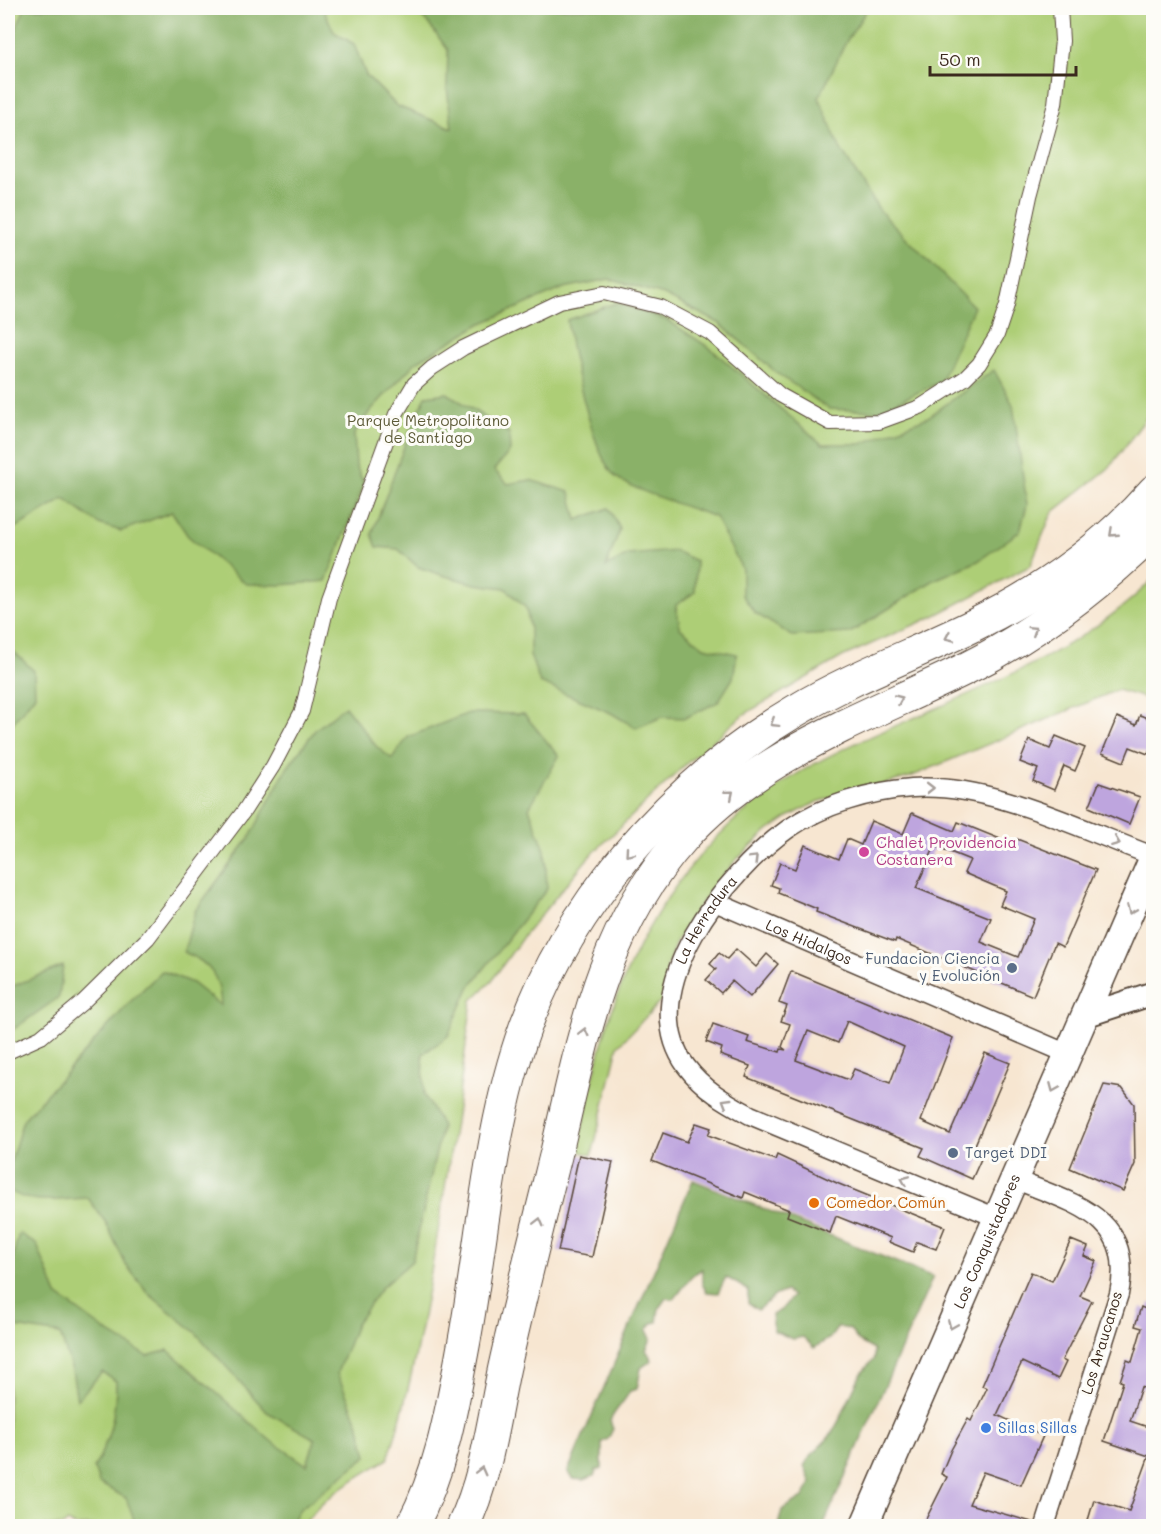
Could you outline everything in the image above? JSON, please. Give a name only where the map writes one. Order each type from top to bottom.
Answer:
[{"type":"highway","points":[[412,1527],[428,1494],[443,1449],[471,1307],[500,1120],[517,1054],[546,981],[571,934],[606,882],[663,815],[758,734],[829,693],[977,624],[1038,590],[1109,537],[1154,491]]},
{"type":"highway","points":[[1073,602],[1123,562],[1154,531]]},
{"type":"highway","points":[[463,1527],[484,1460],[519,1303],[590,1010],[627,919],[662,864],[708,813],[766,767],[826,733],[976,663],[1102,585],[1154,548]]},
{"type":"main road","name":"Los Conquistadores","points":[[864,1527],[1068,1054],[1087,1015],[1153,856]]},
{"type":"street","points":[[8,1052],[41,1037],[82,1002],[148,938],[244,811],[273,766],[302,711],[329,598],[396,414],[414,384],[432,368],[463,348],[559,302],[604,293],[661,307],[710,333],[780,395],[830,423],[879,422],[920,407],[965,378],[979,364],[997,335],[1007,305],[1030,196],[1055,104],[1062,41],[1060,8]]},
{"type":"street","name":"La Herradura","points":[[997,1218],[750,1115],[726,1102],[702,1083],[679,1053],[671,1012],[678,970],[686,950],[715,902],[748,864],[789,828],[831,807],[862,797],[910,788],[945,788],[989,795],[1153,856]]},
{"type":"street","name":"Los Hidalgos","points":[[715,902],[1068,1054]]},
{"type":"street","points":[[1087,1015],[1154,993]]},
{"type":"street","name":"Los Araucanos","points":[[1014,1179],[1075,1203],[1097,1216],[1113,1235],[1122,1270],[1119,1294],[1045,1527]]},
{"type":"green space","name":"Parque Metropolitano de Santiago","points":[[8,8],[1153,8],[1153,409],[1109,468],[1052,513],[1030,566],[932,617],[842,657],[743,715],[686,764],[588,858],[522,938],[490,983],[472,1000],[426,1302],[410,1381],[388,1459],[331,1496],[303,1526],[74,1526],[68,1522],[63,1526],[8,1526]]},
{"type":"green space","points":[[25,8],[323,8],[334,32],[354,44],[366,75],[397,106],[452,128],[447,87],[448,50],[429,24],[411,8],[868,8],[846,42],[819,98],[840,148],[880,211],[974,307],[940,382],[878,411],[829,409],[778,374],[719,323],[664,295],[609,279],[564,288],[480,324],[416,362],[370,411],[354,434],[356,466],[364,484],[326,581],[281,585],[246,584],[188,536],[172,512],[121,531],[99,524],[64,499],[17,527],[8,529],[8,82],[16,29]]},
{"type":"green space","points":[[616,303],[667,320],[710,348],[822,444],[861,444],[928,417],[994,370],[1013,405],[1027,505],[1020,531],[978,561],[934,580],[850,633],[792,636],[755,613],[742,595],[742,569],[715,517],[660,498],[620,480],[605,462],[590,424],[567,320]]},
{"type":"green space","points":[[447,393],[509,433],[510,451],[494,470],[508,484],[530,480],[570,492],[577,520],[609,508],[620,529],[606,567],[628,555],[675,551],[696,561],[695,592],[676,605],[680,628],[704,647],[737,654],[733,678],[718,702],[685,718],[662,717],[636,728],[611,713],[540,683],[530,655],[530,629],[526,608],[505,588],[475,584],[442,575],[418,567],[398,549],[377,547],[372,534],[409,433],[426,396]]},
{"type":"green space","points":[[1153,579],[1153,700],[1117,690],[910,777],[817,802],[790,816],[764,834],[735,861],[695,911],[676,942],[668,963],[662,1000],[618,1046],[592,1155],[577,1151],[605,1032],[631,962],[668,898],[714,840],[741,814],[810,766],[1052,654],[1105,620]]},
{"type":"green space","points":[[8,646],[34,671],[35,695],[8,729]]},
{"type":"green space","points":[[345,706],[376,746],[392,759],[408,737],[469,713],[524,714],[559,756],[529,808],[545,850],[547,889],[469,988],[448,1036],[423,1054],[424,1095],[442,1126],[412,1261],[382,1287],[357,1322],[337,1373],[360,1427],[367,1456],[299,1510],[290,1526],[140,1526],[135,1523],[126,1498],[99,1483],[94,1468],[111,1426],[116,1381],[102,1372],[77,1400],[72,1370],[60,1334],[16,1327],[10,1301],[9,1280],[19,1233],[37,1245],[57,1295],[106,1331],[147,1356],[168,1350],[271,1441],[307,1465],[315,1439],[267,1412],[196,1333],[149,1294],[126,1265],[106,1223],[88,1198],[35,1200],[25,1198],[8,1189],[8,1171],[23,1120],[131,1001],[162,971],[192,983],[221,1006],[218,986],[212,972],[201,961],[184,952],[195,911],[250,837],[285,771],[315,730]]},
{"type":"green space","points":[[63,966],[59,997],[8,1033],[8,988]]},
{"type":"green space","points":[[693,1180],[933,1277],[823,1526],[778,1526],[782,1510],[803,1497],[811,1483],[804,1466],[829,1437],[860,1377],[874,1359],[874,1350],[858,1341],[850,1329],[838,1327],[830,1338],[814,1348],[803,1337],[793,1339],[774,1331],[772,1315],[781,1310],[793,1296],[786,1291],[776,1295],[758,1310],[748,1303],[748,1290],[726,1277],[718,1293],[707,1292],[702,1284],[702,1269],[690,1279],[674,1299],[666,1298],[659,1308],[657,1322],[652,1323],[647,1330],[651,1339],[646,1350],[652,1360],[641,1368],[637,1389],[630,1391],[610,1421],[613,1429],[608,1439],[602,1442],[602,1469],[596,1470],[594,1476],[584,1480],[573,1479],[568,1471]]},
{"type":"building","points":[[1140,715],[1154,721],[1154,741],[1148,754],[1130,747],[1124,762],[1102,753],[1117,717],[1136,725]]},
{"type":"building","points":[[1056,736],[1085,748],[1075,771],[1064,766],[1054,790],[1033,781],[1038,769],[1020,762],[1029,740],[1050,749]]},
{"type":"building","points":[[1099,783],[1140,797],[1129,824],[1089,807]]},
{"type":"building","points":[[912,813],[954,831],[958,822],[1015,845],[1017,839],[1096,870],[1063,947],[1055,943],[1033,996],[896,939],[895,942],[816,912],[817,909],[778,893],[779,888],[771,885],[780,863],[795,869],[805,845],[839,859],[847,839],[861,845],[871,821],[903,834]],"holes":[[[935,846],[970,860],[964,873],[1006,891],[1000,905],[1034,919],[1018,957],[981,942],[991,918],[916,888]]]},
{"type":"building","points":[[736,949],[756,967],[767,954],[778,964],[750,997],[732,981],[721,993],[706,980],[716,969],[710,964],[719,953],[727,959]]},
{"type":"building","points":[[791,971],[953,1038],[921,1121],[950,1134],[985,1053],[1010,1063],[975,1145],[985,1150],[972,1179],[920,1156],[924,1148],[746,1077],[750,1066],[720,1055],[722,1048],[706,1042],[713,1024],[749,1037],[747,1042],[780,1052],[781,1049],[786,1050],[782,1047],[790,1024],[781,1021],[787,1006],[779,1003]],"holes":[[[847,1021],[904,1047],[890,1083],[854,1069],[849,1080],[796,1060],[808,1031],[838,1043]]]},
{"type":"building","points":[[1104,1085],[1122,1088],[1134,1104],[1135,1164],[1123,1191],[1070,1168]]},
{"type":"building","points":[[696,1123],[711,1128],[708,1135],[775,1160],[777,1155],[839,1184],[945,1227],[936,1249],[917,1242],[913,1252],[889,1242],[891,1238],[836,1216],[830,1233],[787,1216],[789,1210],[745,1192],[743,1198],[652,1161],[663,1133],[687,1142]]},
{"type":"building","points":[[579,1155],[613,1162],[592,1257],[558,1251]]},
{"type":"building","points":[[1071,1240],[1088,1247],[1084,1256],[1096,1261],[1080,1296],[1092,1301],[1062,1360],[1066,1362],[1058,1379],[1022,1362],[997,1415],[1043,1436],[1021,1485],[983,1472],[969,1504],[1032,1522],[1031,1527],[922,1527],[947,1477],[941,1474],[951,1450],[968,1419],[971,1421],[987,1388],[982,1386],[1031,1272],[1052,1281]]},
{"type":"building","points":[[1150,1303],[1154,1304],[1154,1391],[1141,1387],[1130,1421],[1154,1429],[1154,1527],[1086,1527],[1094,1500],[1129,1511],[1149,1456],[1104,1441],[1123,1382],[1120,1381],[1127,1360],[1132,1362],[1142,1328],[1135,1326],[1141,1307],[1148,1310]]},
{"type":"place","name":"Chalet Providencia Costanera","points":[[864,852]]},
{"type":"place","name":"Fundacion Ciencia y Evolución","points":[[1012,968]]},
{"type":"place","name":"Target DDI","points":[[953,1153]]},
{"type":"place","name":"Comedor Común","points":[[814,1203]]},
{"type":"place","name":"Sillas Sillas","points":[[986,1428]]}]
